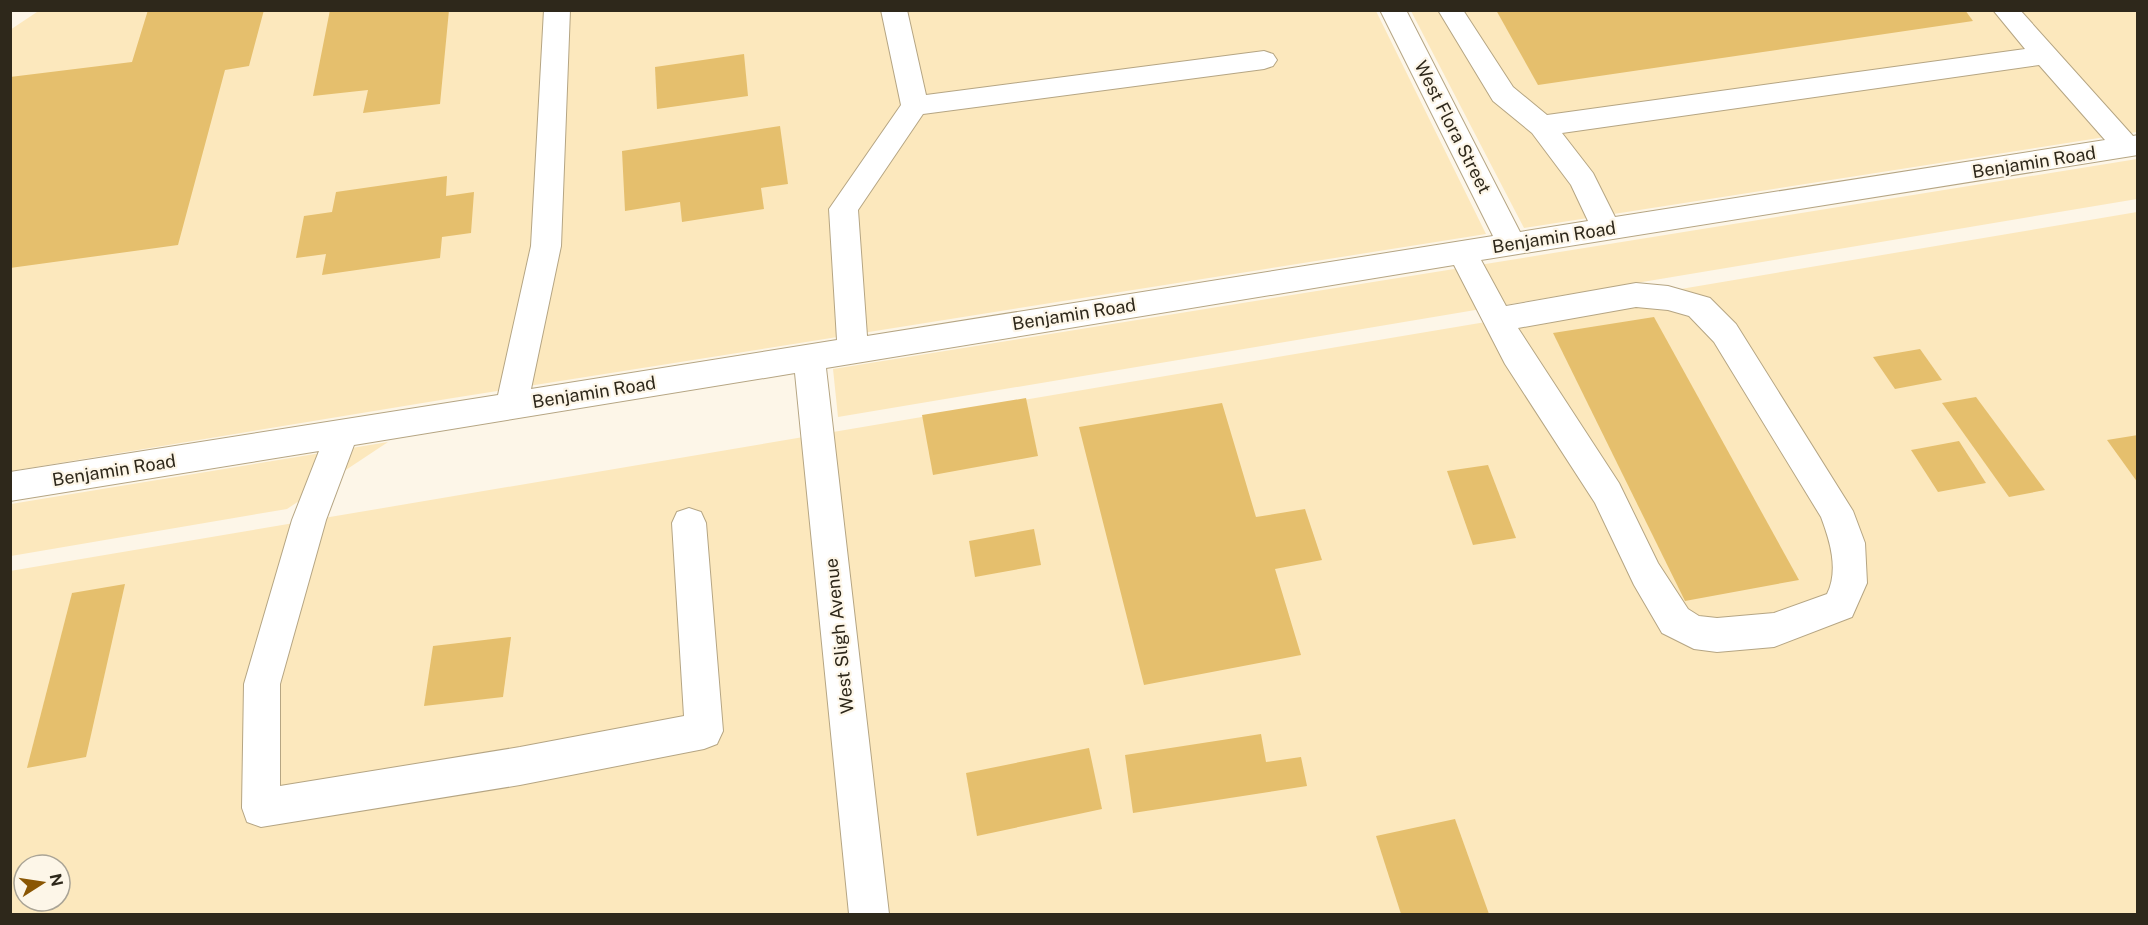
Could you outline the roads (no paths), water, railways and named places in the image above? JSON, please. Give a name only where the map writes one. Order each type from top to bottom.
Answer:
[{"type":"street","points":[[512,405],[546,246],[557,10]]},
{"type":"street","points":[[853,350],[843,209],[915,106],[894,10]]},
{"type":"street","name":"West Flora Street","points":[[1393,10],[1512,244]]},
{"type":"street","points":[[1450,10],[1503,94],[1542,126],[1583,180],[1606,229]]},
{"type":"street","points":[[2005,10],[2044,55],[2132,146]]},
{"type":"street","points":[[1542,126],[2044,55]]},
{"type":"street","points":[[915,106],[1264,60]]},
{"type":"street","name":"Benjamin Road","points":[[10,487],[2132,146]]},
{"type":"street","points":[[1462,252],[1497,320],[1516,355],[1607,494],[1646,574],[1675,621],[1694,632],[1718,635],[1774,630],[1839,606],[1850,583],[1848,543],[1836,511],[1725,333],[1699,307],[1668,298],[1636,295],[1497,320]]},
{"type":"street","name":"West Sligh Avenue","points":[[809,357],[869,915]]},
{"type":"street","points":[[342,433],[309,520],[262,684],[261,808],[520,766],[704,731],[689,523]]}]
